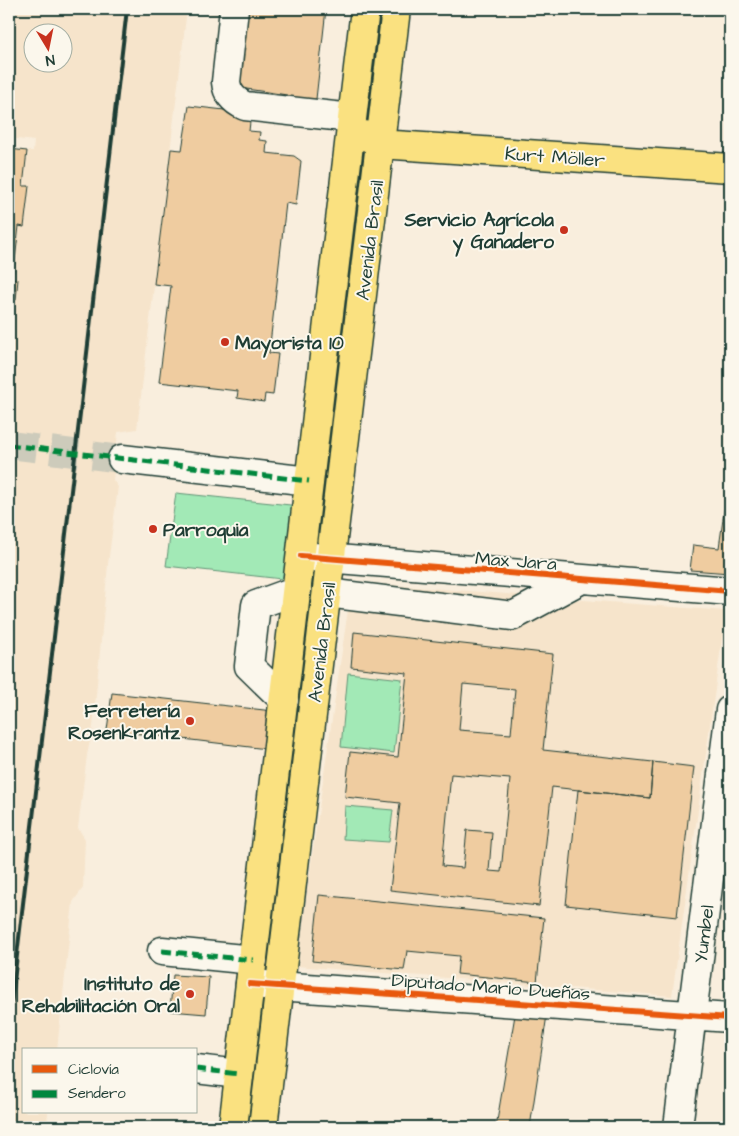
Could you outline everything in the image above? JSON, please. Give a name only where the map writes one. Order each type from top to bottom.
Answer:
[{"type":"main road","name":"Avenida Brasil","points":[[233,1127],[365,9]]},
{"type":"main road","name":"Avenida Brasil","points":[[263,1127],[396,9]]},
{"type":"main road","points":[[353,114],[364,133],[380,144]]},
{"type":"main road","name":"Kurt Möller","points":[[380,144],[730,168]]},
{"type":"street","points":[[234,9],[226,82],[227,89],[238,102],[245,106],[353,114]]},
{"type":"street","points":[[122,459],[309,482]]},
{"type":"street","name":"Max Jara","points":[[300,556],[330,560],[730,591]]},
{"type":"street","points":[[327,592],[513,616],[580,580]]},
{"type":"street","points":[[284,700],[249,666],[256,605],[297,590]]},
{"type":"street","name":"Yumbel","points":[[678,1127],[730,710]]},
{"type":"street","name":"Diputado Mario Dueñas","points":[[162,951],[251,972],[280,986],[730,1018]]},
{"type":"street","points":[[198,1069],[239,1074]]},
{"type":"shaded area","points":[[9,9],[187,9],[137,429],[118,432],[113,480],[118,487],[108,564],[93,727],[87,755],[78,828],[85,839],[83,888],[73,902],[57,1048],[22,1048],[22,1114],[48,1114],[47,1127],[9,1127],[9,467],[13,426],[9,422],[9,375],[14,326],[9,325],[11,299],[16,299],[18,279],[13,278],[19,226],[24,226],[29,187],[23,186],[27,151],[33,151],[34,141],[9,138]]},
{"type":"shaded area","points":[[352,582],[726,611],[672,996],[296,966]]},
{"type":"green space","points":[[176,493],[300,506],[291,580],[166,566]]},
{"type":"green space","points":[[348,673],[402,679],[394,753],[341,747]]},
{"type":"green space","points":[[345,806],[393,810],[389,842],[343,839]]},
{"type":"building","points":[[243,9],[326,9],[315,108],[286,105],[287,95],[233,87]]},
{"type":"building","points":[[189,106],[251,113],[249,131],[260,132],[259,140],[267,141],[266,153],[294,156],[301,161],[296,205],[286,203],[269,353],[278,354],[273,395],[265,394],[264,402],[237,398],[238,391],[159,382],[171,286],[154,284],[171,149],[182,150]]},
{"type":"building","points":[[9,149],[27,151],[23,186],[29,186],[24,227],[19,226],[13,278],[18,279],[16,300],[11,299],[9,322]]},
{"type":"building","points":[[9,326],[12,326],[9,353]]},
{"type":"building","points":[[730,469],[730,573],[690,570],[693,545],[719,548]]},
{"type":"building","points":[[354,632],[553,654],[543,750],[653,762],[650,798],[552,787],[539,906],[390,890],[400,803],[345,797],[350,752],[398,757],[407,673],[351,667]],"holes":[[[463,684],[515,689],[511,734],[459,730]],[[451,774],[510,779],[501,872],[489,871],[492,832],[467,830],[463,868],[442,866]]]},
{"type":"building","name":"Ferretería Rosenkrantz","points":[[112,693],[273,711],[267,749],[107,730]]},
{"type":"building","points":[[653,762],[694,767],[677,917],[566,905],[578,790],[650,798]]},
{"type":"building","points":[[319,895],[544,918],[537,982],[457,974],[459,956],[407,951],[404,970],[312,961]]},
{"type":"building","name":"Instituto de Rehabilitación Oral","points":[[173,975],[209,977],[206,1014],[170,1011]]},
{"type":"building","points":[[515,1015],[547,1015],[530,1127],[496,1127]]},
{"type":"tunnel","points":[[9,445],[122,459]]},
{"type":"railway","points":[[9,1024],[127,9]]},
{"type":"marked path","points":[[9,445],[309,481]]},
{"type":"marked path","points":[[162,951],[253,960]]},
{"type":"marked path","points":[[198,1069],[239,1074]]},
{"type":"cycle path","points":[[301,556],[730,591]]},
{"type":"cycle path","points":[[250,984],[730,1018]]},
{"type":"place","name":"Servicio Agrícola y Ganadero","points":[[564,230]]},
{"type":"place","name":"Mayorista 10","points":[[225,342]]},
{"type":"place","name":"Parroquia","points":[[153,529]]},
{"type":"place","name":"Ferretería Rosenkrantz","points":[[190,721]]},
{"type":"place","name":"Instituto de Rehabilitación Oral","points":[[190,994]]}]
